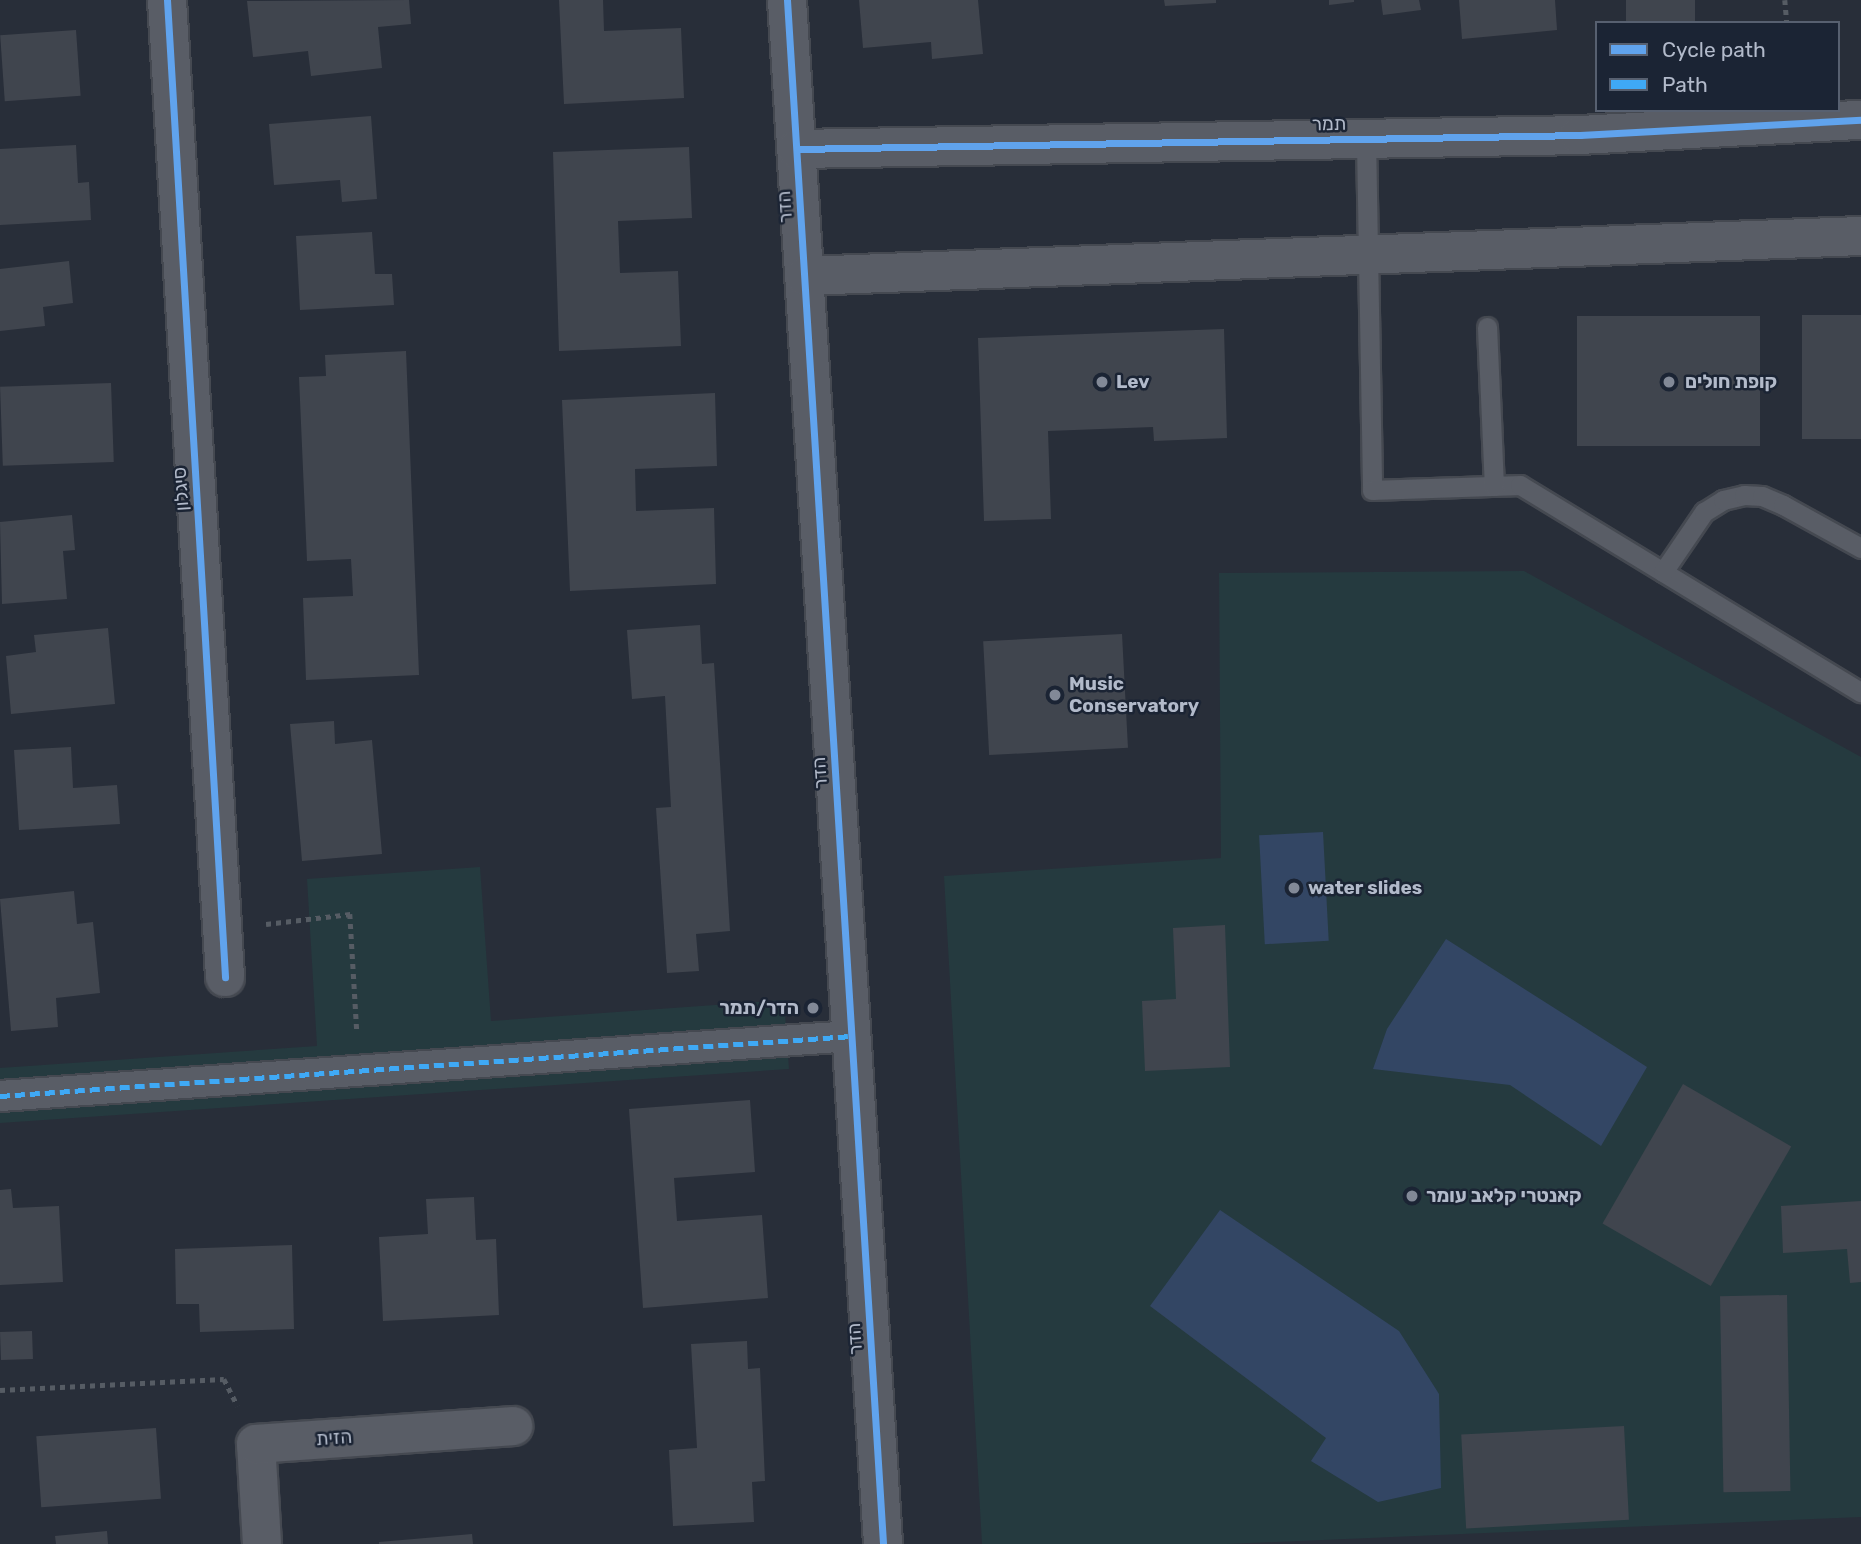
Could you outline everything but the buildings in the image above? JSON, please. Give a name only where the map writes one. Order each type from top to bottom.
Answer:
[{"type":"street","name":"סיגלון","points":[[167,0],[225,976]]},
{"type":"street","name":"הדר","points":[[787,0],[883,1544]]},
{"type":"street","name":"תמר","points":[[797,149],[1580,135],[1861,120]]},
{"type":"street","points":[[805,276],[1861,236]]},
{"type":"street","points":[[0,1096],[852,1036]]},
{"type":"street","name":"הזית","points":[[256,1444],[513,1426]]},
{"type":"street","points":[[256,1444],[261,1544]]},
{"type":"lane","points":[[1366,139],[1372,491],[1520,485],[1861,692]]},
{"type":"lane","points":[[1487,327],[1494,486]]},
{"type":"lane","points":[[1663,572],[1704,512],[1723,500],[1744,495],[1762,496],[1783,505],[1861,548]]},
{"type":"path","points":[[1785,0],[1787,21]]},
{"type":"path","points":[[224,929],[350,914],[360,1070]]},
{"type":"path","points":[[0,1390],[224,1379],[256,1444]]},
{"type":"green space","name":"קאנטרי קלאב עומר","points":[[1524,571],[1861,757],[1861,1517],[1226,1544],[982,1544],[944,876],[1221,858],[1219,573]]},
{"type":"green space","points":[[480,867],[491,1021],[784,1000],[789,1069],[0,1123],[0,1068],[317,1046],[307,879]]},
{"type":"water","name":"water slides","points":[[1323,832],[1329,941],[1265,944],[1259,835]]},
{"type":"water","points":[[1446,939],[1647,1067],[1601,1146],[1510,1085],[1373,1069],[1387,1029]]},
{"type":"water","points":[[1220,1210],[1399,1331],[1439,1394],[1441,1488],[1378,1502],[1311,1461],[1326,1438],[1150,1306]]},
{"type":"marked path","points":[[0,1096],[852,1036]]},
{"type":"cycle path","points":[[167,0],[225,977]]},
{"type":"cycle path","points":[[787,0],[883,1544]]},
{"type":"cycle path","points":[[797,149],[1580,135],[1861,120]]},
{"type":"place","name":"Lev","points":[[1102,382]]},
{"type":"place","name":"קופת חולים","points":[[1669,382]]},
{"type":"place","name":"Music Conservatory","points":[[1055,695]]},
{"type":"place","name":"water slides","points":[[1294,888]]},
{"type":"place","name":"הדר/תמר","points":[[813,1008]]},
{"type":"place","name":"קאנטרי קלאב עומר","points":[[1412,1196]]}]
